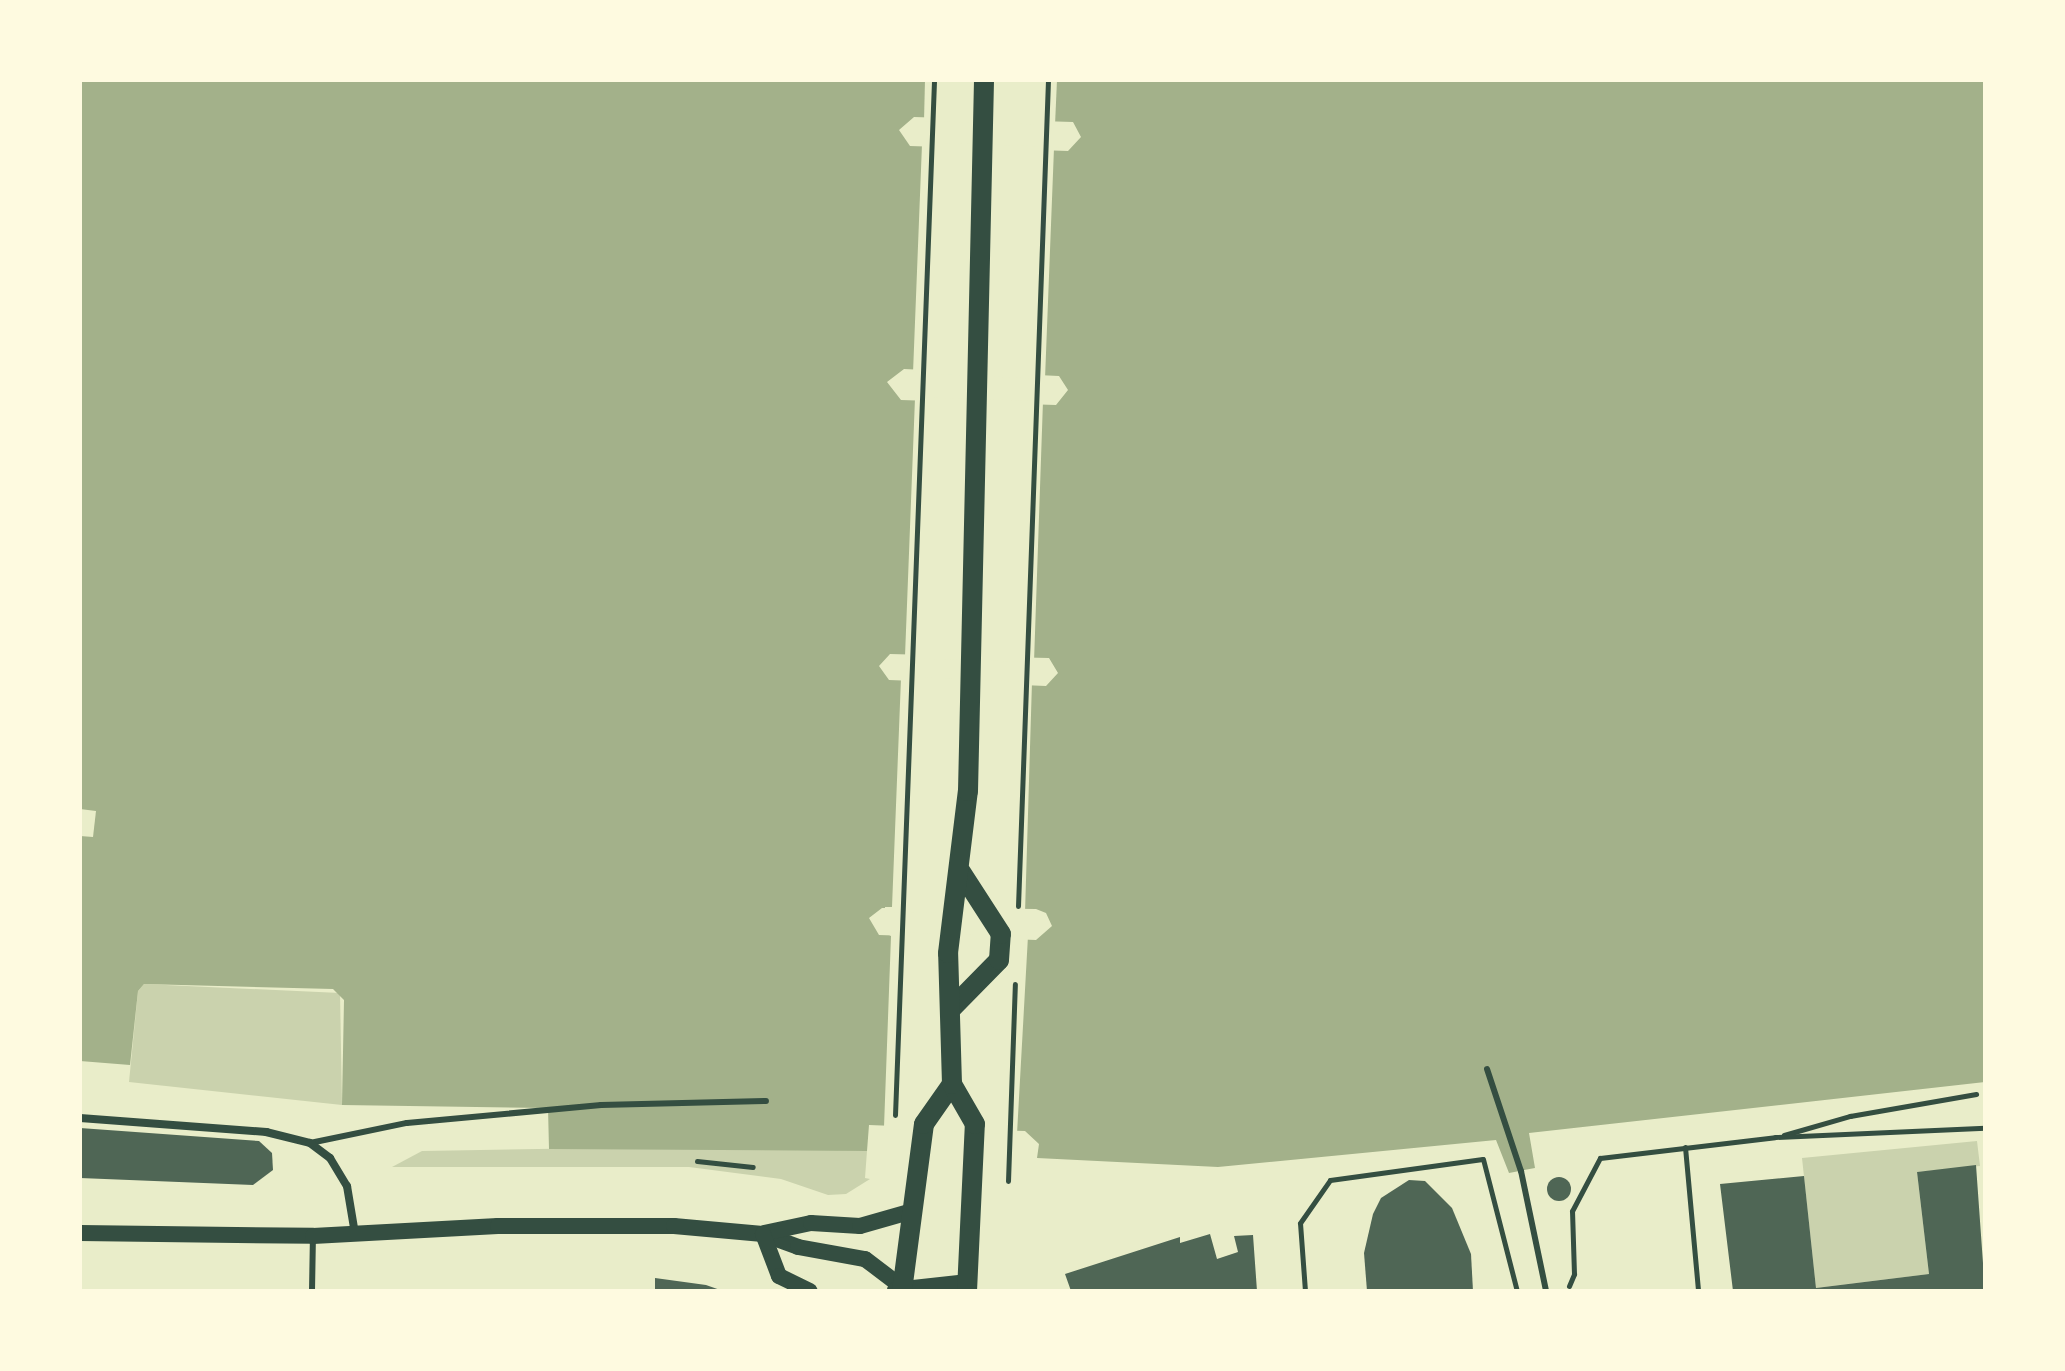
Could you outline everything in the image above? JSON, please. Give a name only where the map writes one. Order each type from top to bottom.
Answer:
[{"type":"main road","points":[[899,1290],[967,1286],[975,1124],[952,1084],[948,953],[961,872],[968,791],[984,80]]},
{"type":"main road","points":[[952,1008],[999,960],[1001,934],[961,872]]},
{"type":"main road","points":[[899,1290],[924,1124],[952,1084]]},
{"type":"main road","points":[[763,1234],[811,1223],[860,1226],[909,1212]]},
{"type":"main road","points":[[80,1233],[313,1236],[641,1224],[763,1234],[798,1247],[874,1263],[899,1290]]},
{"type":"main road","points":[[763,1234],[779,1276],[810,1291]]},
{"type":"street","points":[[80,1118],[266,1132],[310,1143],[330,1158],[347,1186],[355,1235]]},
{"type":"lane","points":[[1487,1069],[1521,1171],[1546,1291]]},
{"type":"lane","points":[[310,1143],[407,1123],[601,1105],[766,1101]]},
{"type":"lane","points":[[312,1291],[313,1236]]},
{"type":"path","points":[[895,1129],[934,80]]},
{"type":"path","points":[[1017,921],[1048,80]]},
{"type":"path","points":[[1008,1181],[1016,968]]},
{"type":"path","points":[[1775,1137],[1850,1116],[1976,1094]]},
{"type":"path","points":[[1567,1291],[1574,1274],[1572,1211],[1600,1158],[1775,1137],[1985,1128]]},
{"type":"path","points":[[1685,1147],[1698,1291]]},
{"type":"path","points":[[1305,1291],[1300,1223],[1330,1180],[1483,1159],[1517,1291]]},
{"type":"path","points":[[697,1161],[753,1167]]},
{"type":"shaded area","points":[[80,80],[1985,80],[1985,1082],[1529,1133],[1535,1168],[1509,1173],[1496,1140],[1218,1167],[1037,1158],[1039,1144],[1025,1131],[869,1125],[867,1151],[549,1149],[548,1108],[342,1105],[344,1000],[333,989],[144,984],[138,991],[130,1065],[80,1061]],"holes":[[[914,117],[1073,122],[1081,137],[1068,151],[910,146],[899,130]],[[904,369],[1059,376],[1068,390],[1056,405],[901,400],[887,382]],[[890,654],[1049,658],[1058,673],[1046,686],[889,680],[879,666]],[[882,908],[1036,909],[1046,913],[1052,926],[1036,940],[879,935],[869,918]]]},
{"type":"shaded area","points":[[144,984],[340,993],[342,1105],[129,1082],[138,991]]},
{"type":"shaded area","points":[[1977,1141],[1980,1166],[1917,1172],[1929,1274],[1816,1288],[1802,1158]]},
{"type":"shaded area","points":[[720,1146],[867,1151],[865,1178],[870,1179],[846,1194],[828,1195],[781,1179],[689,1167],[392,1167],[422,1151]]},
{"type":"pier","points":[[925,80],[1057,80],[1055,125],[924,121]]},
{"type":"pier","points":[[915,142],[1062,147],[1054,148],[1045,379],[913,373],[922,144]]},
{"type":"pier","points":[[908,397],[1043,401],[1034,662],[896,658],[905,656],[915,398]]},
{"type":"pier","points":[[895,676],[1032,682],[1025,913],[885,912],[885,907],[892,907],[901,678]]},
{"type":"pier","points":[[80,809],[96,811],[93,837],[80,836]]},
{"type":"pier","points":[[884,932],[1028,936],[1017,1134],[876,1129],[884,1127],[891,936]]},
{"type":"building","points":[[80,1128],[259,1141],[272,1153],[273,1170],[253,1185],[80,1178]]},
{"type":"building","points":[[1976,1165],[1985,1291],[1733,1291],[1720,1184],[1804,1176],[1816,1288],[1929,1274],[1917,1172]]},
{"type":"building","points":[[1559,1177],[1567,1181],[1571,1189],[1567,1197],[1559,1201],[1551,1197],[1547,1189],[1551,1181]]},
{"type":"building","points":[[1409,1180],[1425,1181],[1452,1208],[1471,1254],[1473,1291],[1367,1291],[1364,1253],[1373,1214],[1381,1198]]},
{"type":"building","points":[[1210,1234],[1217,1259],[1238,1252],[1234,1236],[1253,1235],[1257,1291],[1071,1291],[1065,1274],[1180,1237],[1180,1243]]},
{"type":"building","points":[[655,1278],[706,1285],[723,1291],[655,1291]]}]
